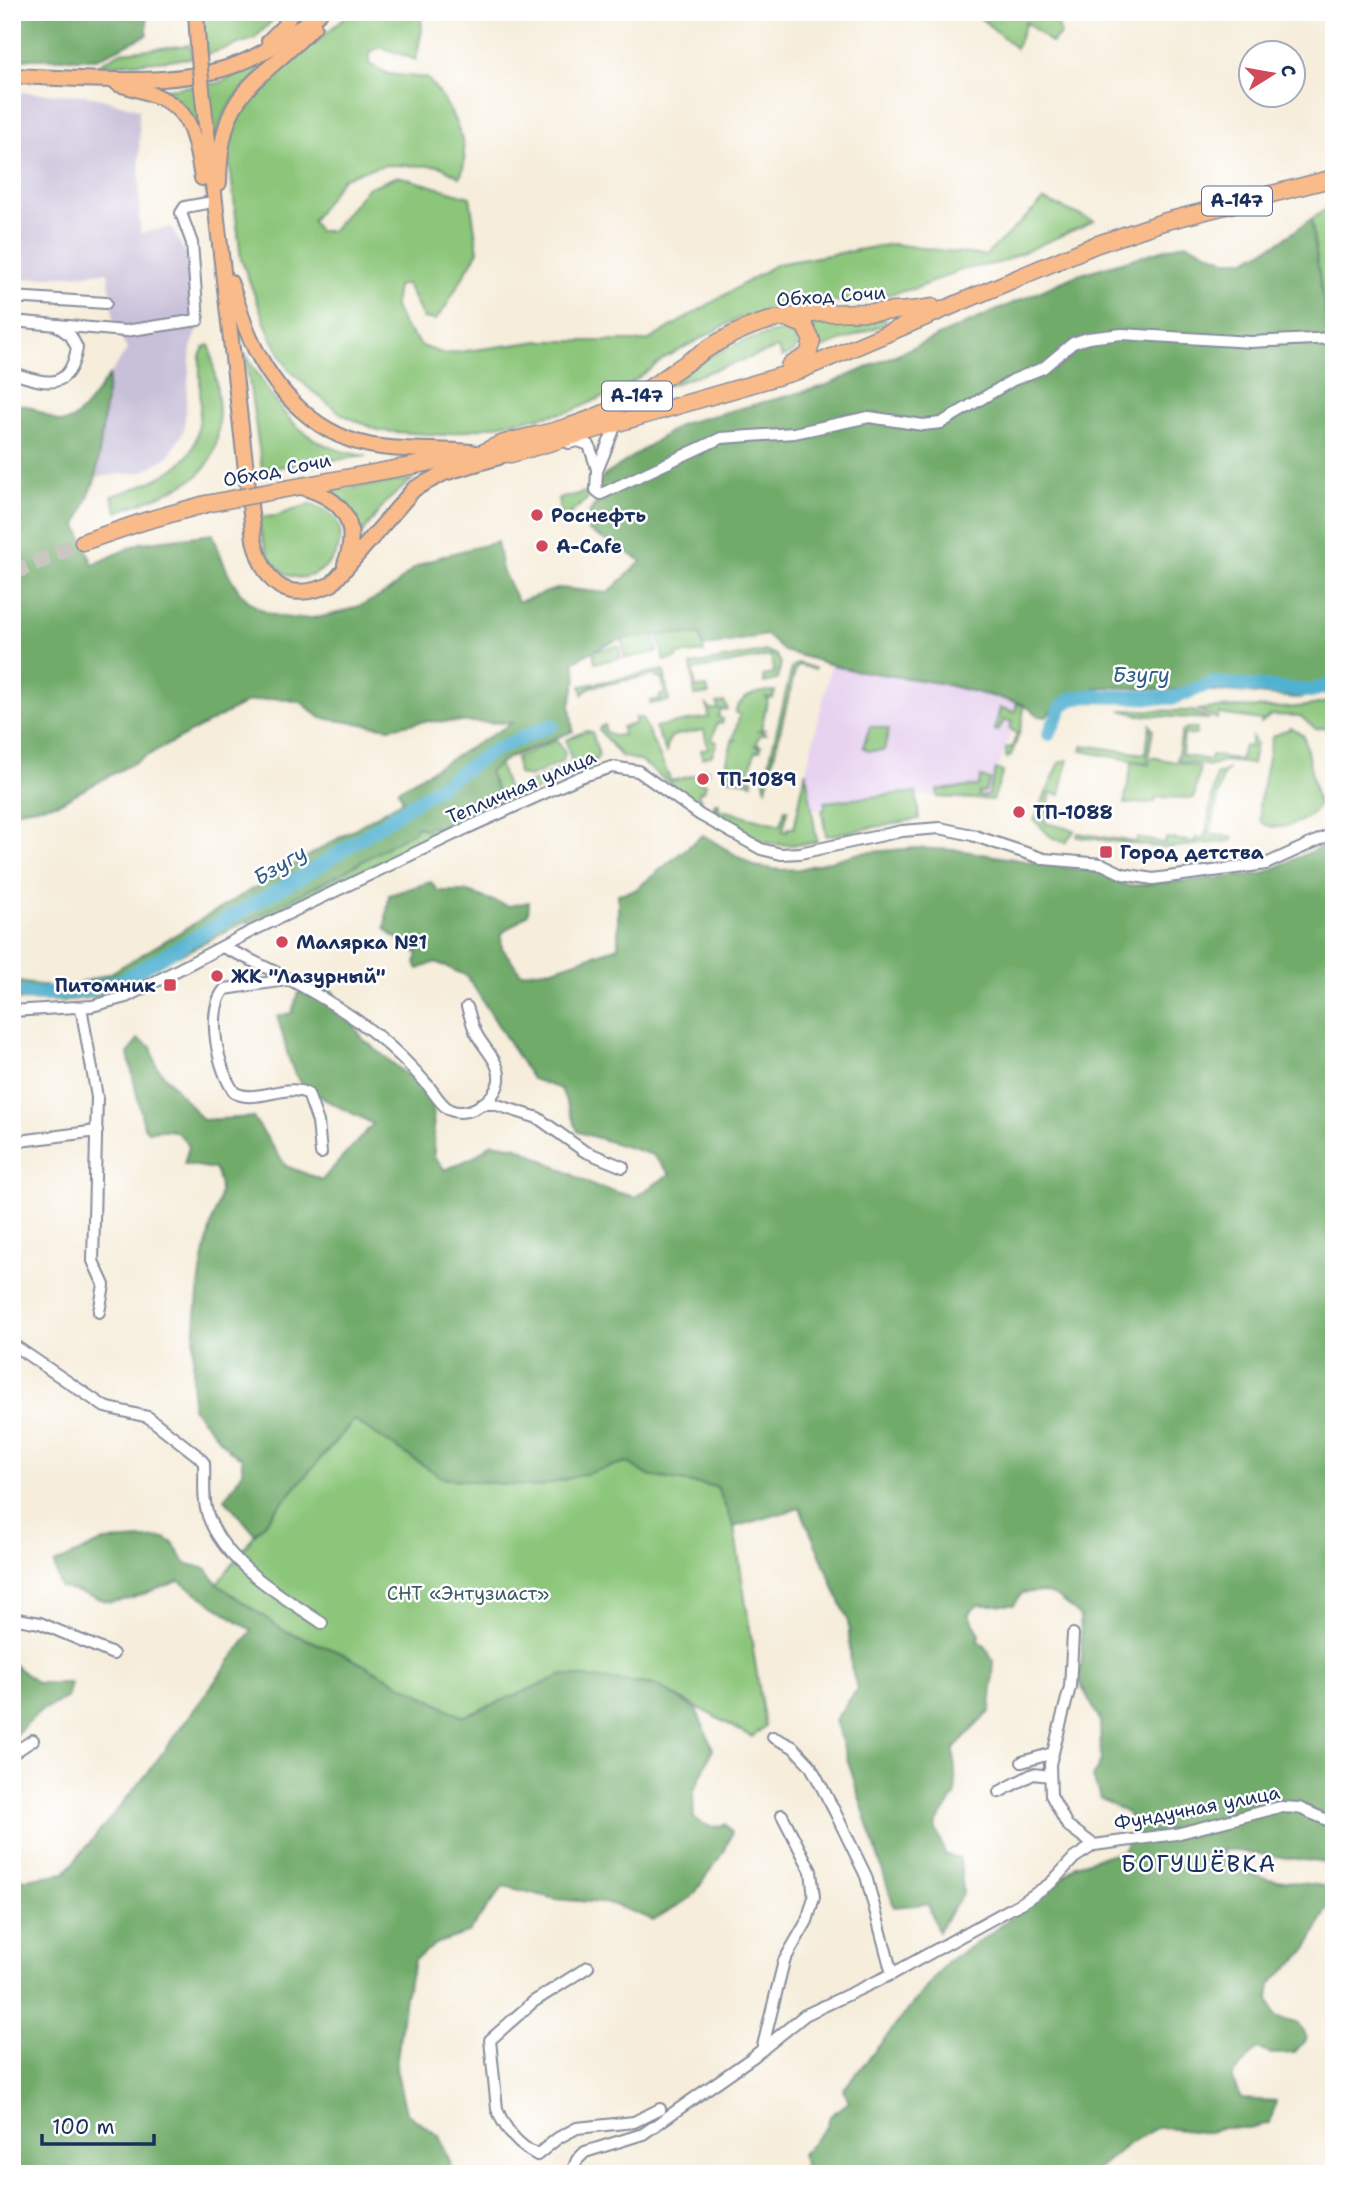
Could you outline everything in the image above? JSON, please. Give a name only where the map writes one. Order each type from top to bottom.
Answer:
[{"type":"highway","name":"Обход Сочи","points":[[83,542],[145,521],[274,491],[482,453],[511,454],[735,386],[801,370],[1095,245],[1163,222],[1334,178]]},
{"type":"highway","name":"Обход Сочи","points":[[482,453],[510,441],[579,423],[621,405],[724,340],[753,326],[782,318],[907,311],[962,301]]},
{"type":"highway","name":"А-147","points":[[735,386],[799,362],[807,355],[812,341],[804,325],[782,318]]},
{"type":"main road","points":[[196,12],[202,89],[219,230]]},
{"type":"main road","points":[[237,65],[279,34],[290,12]]},
{"type":"main road","points":[[12,76],[97,79],[179,75],[237,65],[281,42],[320,12]]},
{"type":"main road","points":[[219,230],[220,148],[231,112],[244,89],[289,52],[327,12]]},
{"type":"main road","points":[[97,79],[151,94],[181,111],[194,137],[207,203],[219,230]]},
{"type":"main road","name":"А-147","points":[[219,230],[254,540],[259,562],[266,575],[279,588],[295,593],[315,591],[332,584],[414,489],[444,473],[511,454]]},
{"type":"main road","name":"А-147","points":[[222,261],[250,338],[265,366],[299,410],[357,443],[379,447],[482,453]]},
{"type":"main road","points":[[300,486],[319,492],[336,502],[347,517],[351,538],[342,575]]},
{"type":"street","points":[[12,321],[70,324],[125,331],[198,320],[191,243],[181,212],[185,207],[207,203]]},
{"type":"street","points":[[12,297],[106,303]]},
{"type":"street","points":[[12,373],[41,383],[58,382],[64,377],[77,348],[71,336],[56,325]]},
{"type":"street","points":[[547,443],[578,441],[589,444],[597,471],[598,493],[604,494],[721,438],[735,435],[794,433],[869,417],[923,425],[941,423],[1013,380],[1043,368],[1073,343],[1088,338],[1130,334],[1251,342],[1334,338]]},
{"type":"street","points":[[597,471],[617,422]]},
{"type":"street","name":"Тепличная улица","points":[[12,1011],[81,1007],[126,998],[222,947],[467,828],[580,777],[612,767],[638,771],[700,816],[761,849],[781,854],[800,853],[902,831],[940,828],[972,835],[1044,859],[1102,864],[1123,874],[1153,879],[1266,864],[1334,833]]},
{"type":"street","points":[[222,947],[261,964],[332,1004],[379,1037],[414,1069],[446,1107],[464,1111],[481,1104],[497,1089],[499,1077],[497,1066],[476,1032],[467,1007]]},
{"type":"street","points":[[286,980],[225,989],[214,1009],[223,1070],[235,1093],[252,1097],[298,1091],[308,1094],[318,1122],[321,1153]]},
{"type":"street","points":[[81,1007],[92,1054],[97,1131],[93,1261],[104,1285],[99,1312]]},
{"type":"street","points":[[481,1104],[494,1104],[538,1118],[583,1151],[622,1167]]},
{"type":"street","points":[[12,1142],[97,1131]]},
{"type":"street","points":[[12,1344],[105,1408],[148,1417],[198,1456],[204,1463],[202,1487],[208,1516],[226,1548],[264,1584],[321,1623]]},
{"type":"street","points":[[12,1618],[40,1623],[113,1654]]},
{"type":"street","points":[[1073,1634],[1070,1688],[1053,1753],[1051,1795],[1067,1825],[1094,1845]]},
{"type":"street","points":[[773,1737],[793,1747],[810,1765],[834,1810],[866,1876],[892,1974]]},
{"type":"street","points":[[12,1754],[33,1740]]},
{"type":"street","points":[[1022,1762],[1053,1753]]},
{"type":"street","points":[[999,1792],[1033,1774],[1050,1776]]},
{"type":"street","name":"Фундучная улица","points":[[571,2174],[577,2160],[585,2152],[643,2134],[762,2050],[805,2015],[892,1974],[1023,1902],[1051,1883],[1074,1858],[1094,1845],[1176,1834],[1280,1807],[1298,1808],[1334,1824]]},
{"type":"street","points":[[762,2050],[780,1971],[807,1921],[814,1897],[811,1871],[782,1815]]},
{"type":"street","points":[[588,1966],[533,2002],[490,2040],[497,2109],[501,2120],[509,2134],[537,2155],[558,2138],[577,2128],[634,2122],[660,2109]]},
{"type":"shaded area","points":[[12,92],[86,95],[139,109],[140,233],[171,227],[185,253],[192,253],[197,330],[191,348],[184,430],[170,455],[143,472],[96,477],[109,376],[127,350],[114,322],[108,272],[12,280]]},
{"type":"shaded area","points":[[832,661],[847,669],[939,683],[1023,704],[1018,734],[1011,732],[989,796],[919,796],[845,802],[796,815]]},
{"type":"green space","points":[[12,12],[147,12],[147,35],[96,59],[12,59]]},
{"type":"green space","points":[[203,12],[281,12],[254,39],[206,55]]},
{"type":"green space","points":[[351,12],[420,12],[422,29],[416,60],[381,47],[369,52],[369,64],[388,74],[427,78],[457,124],[464,152],[464,165],[460,177],[440,166],[386,165],[361,171],[342,179],[312,221],[318,231],[332,231],[367,188],[398,176],[470,197],[478,251],[445,308],[435,320],[423,318],[407,284],[397,286],[394,305],[403,325],[422,346],[444,354],[540,341],[647,341],[777,264],[892,244],[985,256],[1044,200],[1094,221],[999,263],[961,270],[917,288],[863,300],[787,305],[735,320],[666,357],[629,385],[572,411],[443,435],[380,431],[343,415],[288,369],[269,333],[241,259],[228,149],[239,117],[260,89]]},
{"type":"green space","points":[[980,12],[1053,12],[1061,34],[1051,43],[1026,22],[1016,48],[978,16]]},
{"type":"green space","points":[[190,45],[192,58],[96,66],[121,52]]},
{"type":"green space","points":[[271,61],[242,90],[227,110],[213,148],[212,131],[197,134],[208,199],[194,134],[158,90],[218,83]]},
{"type":"green space","points":[[1334,204],[1334,374],[1311,219]]},
{"type":"green space","points":[[1311,219],[1334,374],[1334,691],[1297,698],[1238,692],[1104,687],[1065,696],[1046,717],[1039,716],[1023,704],[939,683],[847,669],[784,651],[766,635],[703,647],[700,635],[635,636],[606,645],[574,662],[577,677],[570,705],[573,731],[508,758],[489,772],[500,798],[499,804],[489,807],[470,798],[465,801],[460,816],[436,829],[430,826],[426,830],[417,826],[414,831],[340,874],[182,954],[155,961],[110,995],[65,1001],[12,1000],[12,981],[61,989],[109,974],[403,800],[398,790],[512,723],[425,721],[390,728],[321,718],[301,702],[276,698],[247,702],[59,803],[12,811],[12,405],[30,407],[59,422],[66,422],[83,410],[109,376],[96,477],[77,525],[93,565],[140,543],[213,534],[231,579],[255,606],[272,614],[311,618],[332,615],[370,601],[391,589],[415,568],[433,560],[497,542],[502,570],[518,602],[559,588],[608,593],[642,561],[589,531],[590,513],[602,500],[598,486],[604,476],[681,424],[825,386],[1077,275],[1186,243],[1226,260],[1246,260],[1281,241]]},
{"type":"green space","points":[[886,320],[885,324],[820,349],[810,325]]},
{"type":"green space","points":[[780,332],[795,337],[798,346],[792,354],[782,357],[778,348],[667,386],[693,367],[734,345]]},
{"type":"green space","points":[[210,345],[219,418],[213,454],[204,469],[183,485],[117,512],[112,496],[160,477],[190,453],[199,422],[200,356],[204,347]]},
{"type":"green space","points":[[245,353],[280,407],[307,434],[344,452],[367,456],[262,469]]},
{"type":"green space","points":[[413,479],[387,501],[357,540],[328,491]]},
{"type":"green space","points":[[588,493],[587,499],[567,517],[561,516],[559,499]]},
{"type":"green space","points":[[310,504],[333,517],[340,534],[336,553],[323,569],[305,577],[286,574],[269,555],[258,517],[276,516]]},
{"type":"green space","points":[[657,632],[701,635],[704,652],[677,655],[677,658],[664,661]]},
{"type":"green space","points":[[654,633],[657,652],[625,658],[622,639]]},
{"type":"green space","points":[[619,646],[621,658],[595,663],[593,651]]},
{"type":"green space","points":[[767,651],[776,655],[781,663],[777,680],[764,683],[763,676],[774,674],[771,656],[693,670],[696,688],[707,687],[709,694],[695,696],[691,665]]},
{"type":"green space","points":[[798,663],[816,669],[798,665],[795,671],[766,788],[764,783],[792,667]]},
{"type":"green space","points":[[664,670],[669,701],[650,704],[650,701],[660,699],[660,695],[665,694],[662,678],[656,678],[655,675],[590,687],[583,694],[581,686]]},
{"type":"green space","points":[[775,691],[773,698],[766,697],[768,699],[761,729],[766,730],[758,731],[765,734],[759,736],[757,743],[762,747],[754,745],[761,748],[760,751],[755,751],[748,778],[753,779],[752,783],[723,777],[732,741],[736,740],[733,739],[740,714],[735,713],[737,707],[751,695]]},
{"type":"green space","points":[[1334,700],[1334,726],[1316,729],[1300,716],[1271,715],[1261,723],[1261,720],[1219,714],[1217,719],[1198,710],[1300,707]]},
{"type":"green space","points":[[724,702],[727,707],[726,710],[721,709],[718,717],[723,719],[722,724],[717,723],[712,740],[717,742],[712,755],[702,758],[701,750],[708,748],[704,730],[672,736],[667,744],[667,754],[655,727],[709,717],[707,705],[711,710],[718,709],[717,703]]},
{"type":"green space","points":[[1017,703],[1024,707],[1023,720],[1013,751],[1010,757],[1006,758],[1006,748],[1012,747],[1017,733],[1010,729],[1012,722],[1004,720],[998,731],[995,730],[1000,708],[1015,712]]},
{"type":"green space","points":[[1121,710],[1192,711],[1210,719],[1138,715]]},
{"type":"green space","points":[[635,718],[642,718],[671,781],[703,773],[703,768],[708,769],[708,775],[701,775],[699,782],[706,784],[704,791],[700,791],[698,798],[701,799],[697,805],[641,761],[621,756],[599,730],[605,725],[605,731],[613,736],[623,735],[622,727],[635,724]]},
{"type":"green space","points":[[1150,725],[1153,730],[1147,763],[1081,751],[1083,745],[1145,754]]},
{"type":"green space","points":[[870,726],[889,729],[884,750],[868,751],[863,747]]},
{"type":"green space","points":[[1197,728],[1196,735],[1184,734],[1182,755],[1210,760],[1211,755],[1240,760],[1244,746],[1250,747],[1252,737],[1256,743],[1252,764],[1223,761],[1210,766],[1177,760],[1182,731]]},
{"type":"green space","points":[[1291,728],[1304,736],[1318,805],[1315,811],[1301,821],[1274,827],[1261,821],[1259,805],[1272,737]]},
{"type":"green space","points":[[585,731],[592,732],[599,755],[593,764],[249,924],[246,921],[340,874],[414,831],[417,825],[422,829],[460,816],[465,801],[470,798],[500,803],[488,772],[499,764],[509,793],[572,763],[566,740]]},
{"type":"green space","points":[[556,740],[565,752],[563,761],[529,777],[518,774],[516,758]]},
{"type":"green space","points":[[1151,757],[1200,767],[1194,798],[1156,797],[1155,802],[1124,804],[1132,762],[1149,765]]},
{"type":"green space","points":[[1068,760],[1060,795],[1051,793],[1045,823],[1075,830],[1065,843],[1051,837],[1034,820],[1060,762]]},
{"type":"green space","points":[[996,769],[1003,772],[993,800],[938,797],[937,790],[978,786],[981,777],[990,780],[985,792],[979,792],[978,796],[988,796]]},
{"type":"green space","points":[[1227,770],[1222,777],[1211,831],[1206,831],[1216,775]]},
{"type":"green space","points":[[806,771],[817,842],[789,845],[761,842],[735,831],[712,814],[715,803],[719,803],[718,809],[781,825],[785,809],[788,809],[783,831],[787,832],[788,828],[794,828]]},
{"type":"green space","points":[[916,792],[919,819],[826,836],[822,810],[825,809],[825,802]]},
{"type":"green space","points":[[1078,833],[1136,842],[1137,838],[1165,843],[1166,838],[1195,842],[1195,838],[1204,839],[1205,833],[1233,837],[1231,841],[1166,848],[1077,837]]},
{"type":"green space","points":[[703,835],[754,866],[780,870],[800,869],[860,853],[915,848],[957,850],[1100,873],[1127,886],[1262,874],[1334,841],[1334,1864],[1221,1849],[1235,1869],[1269,1879],[1324,1886],[1332,1900],[1306,1951],[1271,1983],[1269,1999],[1276,2017],[1299,2024],[1307,2038],[1294,2053],[1272,2054],[1257,2049],[1231,2077],[1241,2099],[1276,2101],[1270,2123],[1249,2128],[1219,2128],[1208,2133],[1158,2127],[1128,2144],[1091,2174],[796,2174],[806,2168],[801,2154],[827,2127],[830,2116],[849,2102],[843,2090],[948,1961],[990,1934],[1061,1880],[1076,1865],[1124,1850],[1132,1829],[1128,1814],[1100,1798],[1093,1777],[1101,1760],[1100,1720],[1079,1681],[1082,1655],[1080,1617],[1061,1599],[1048,1593],[1022,1593],[1014,1605],[978,1605],[968,1614],[980,1634],[978,1641],[986,1647],[994,1662],[990,1711],[954,1748],[956,1794],[935,1826],[945,1854],[960,1859],[963,1893],[938,1932],[928,1904],[894,1907],[835,1720],[857,1689],[851,1666],[848,1620],[800,1508],[734,1527],[717,1487],[649,1476],[627,1462],[538,1487],[443,1478],[354,1420],[255,1534],[225,1499],[242,1473],[242,1458],[231,1452],[192,1408],[198,1293],[219,1197],[218,1177],[214,1169],[184,1164],[189,1146],[176,1132],[148,1131],[144,1127],[128,1054],[138,1039],[151,1047],[157,1067],[203,1120],[253,1117],[286,1166],[322,1180],[373,1124],[319,1096],[301,1082],[289,1060],[277,1016],[292,1013],[298,993],[309,987],[332,991],[363,1039],[433,1096],[434,1157],[445,1170],[474,1157],[492,1143],[518,1147],[594,1186],[635,1197],[670,1174],[653,1155],[578,1132],[561,1089],[532,1079],[467,976],[436,962],[418,969],[415,963],[418,954],[385,928],[389,895],[431,882],[438,891],[465,891],[508,906],[529,902],[528,914],[501,934],[502,948],[521,973],[553,969],[618,947],[618,894],[635,890]]},
{"type":"green space","name":"СНТ «Энтузиаст»","points":[[354,1420],[443,1478],[538,1487],[627,1462],[649,1476],[717,1487],[734,1527],[765,1726],[752,1737],[656,1685],[563,1675],[463,1717],[341,1653],[283,1630],[217,1584],[255,1534]]},
{"type":"green space","points":[[165,1538],[173,1543],[185,1563],[207,1569],[217,1584],[283,1630],[341,1653],[463,1717],[563,1675],[656,1685],[696,1709],[713,1749],[693,1793],[694,1818],[709,1826],[725,1824],[732,1832],[725,1850],[692,1897],[653,1920],[612,1904],[556,1899],[504,1886],[468,1933],[438,1943],[415,1959],[405,1996],[396,2068],[406,2113],[439,2136],[451,2165],[446,2174],[12,2174],[12,1881],[65,1873],[146,1775],[252,1631],[179,1581],[130,1599],[110,1602],[60,1587],[54,1564],[104,1541]]},
{"type":"green space","points":[[12,1663],[37,1683],[71,1683],[67,1698],[40,1711],[12,1738]]},
{"type":"waterway","name":"Бзугу","points":[[1049,734],[1062,706],[1071,699],[1088,696],[1174,698],[1211,683],[1311,691],[1334,684]]},
{"type":"waterway","name":"Бзугу","points":[[12,992],[68,992],[122,980],[316,868],[494,750],[552,725]]},
{"type":"tunnel","points":[[12,573],[83,542]]},
{"type":"place","name":"Роснефть","points":[[537,515]]},
{"type":"place","name":"A-Cafe","points":[[542,546]]},
{"type":"place","name":"ТП-1089","points":[[703,779]]},
{"type":"place","name":"ТП-1088","points":[[1019,812]]},
{"type":"place","name":"Город детства","points":[[1106,852]]},
{"type":"place","name":"Малярка №1","points":[[282,942]]},
{"type":"place","name":"ЖК \"Лазурный\"","points":[[217,976]]},
{"type":"place","name":"Питомник","points":[[170,985]]},
{"type":"district","name":"БОГУШЁВКА","points":[[1199,1864]]}]
